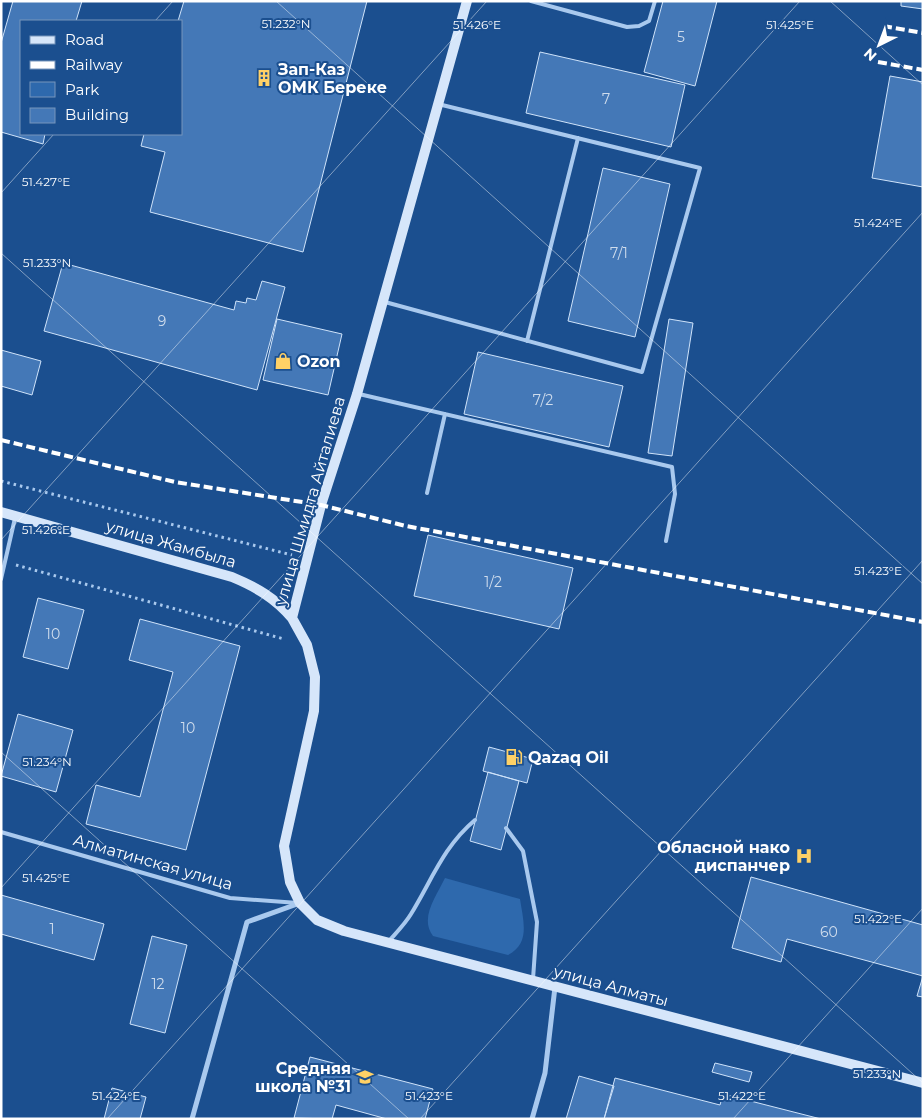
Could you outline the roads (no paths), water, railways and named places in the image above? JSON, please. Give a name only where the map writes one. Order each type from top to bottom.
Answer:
[{"type":"street","name":"улица Шмидта Айталиева","points":[[300,903],[290,882],[284,846],[314,711],[315,677],[307,645],[292,618],[321,505],[357,394],[467,1]]},
{"type":"street","name":"улица Жамбыла","points":[[1,512],[232,577],[256,587],[278,602],[292,618]]},
{"type":"street","name":"улица Алматы","points":[[300,903],[317,920],[344,931],[923,1083]]},
{"type":"street","points":[[192,1119],[247,922],[300,903]]},
{"type":"street","points":[[532,1119],[545,1073],[556,987]]},
{"type":"lane","points":[[531,1],[627,27],[639,26],[649,20],[655,1]]},
{"type":"lane","points":[[382,302],[642,372],[700,168],[438,104]]},
{"type":"lane","points":[[526,341],[578,138]]},
{"type":"lane","points":[[357,394],[672,467],[675,494],[666,540]]},
{"type":"lane","points":[[427,493],[445,414]]},
{"type":"lane","points":[[1,579],[15,516]]},
{"type":"lane","points":[[388,943],[410,915],[443,856],[458,834],[475,820]]},
{"type":"lane","points":[[506,828],[523,851],[536,922],[537,948],[533,981]]},
{"type":"lane","name":"Алматинская улица","points":[[1,832],[230,898],[300,903]]},
{"type":"railway","points":[[883,26],[923,33]]},
{"type":"railway","points":[[878,62],[923,70]]},
{"type":"railway","points":[[1,440],[175,482],[321,505],[406,526],[923,622]]},
{"type":"place","name":"Зап-Каз ОМК Береке","points":[[264,78]]},
{"type":"place","name":"Ozon","points":[[283,361]]},
{"type":"place","name":"Qazaq Oil","points":[[514,757]]},
{"type":"place","name":"Обласной нако диспанчер","points":[[804,856]]},
{"type":"place","name":"Средняя школа №31","points":[[365,1077]]}]
